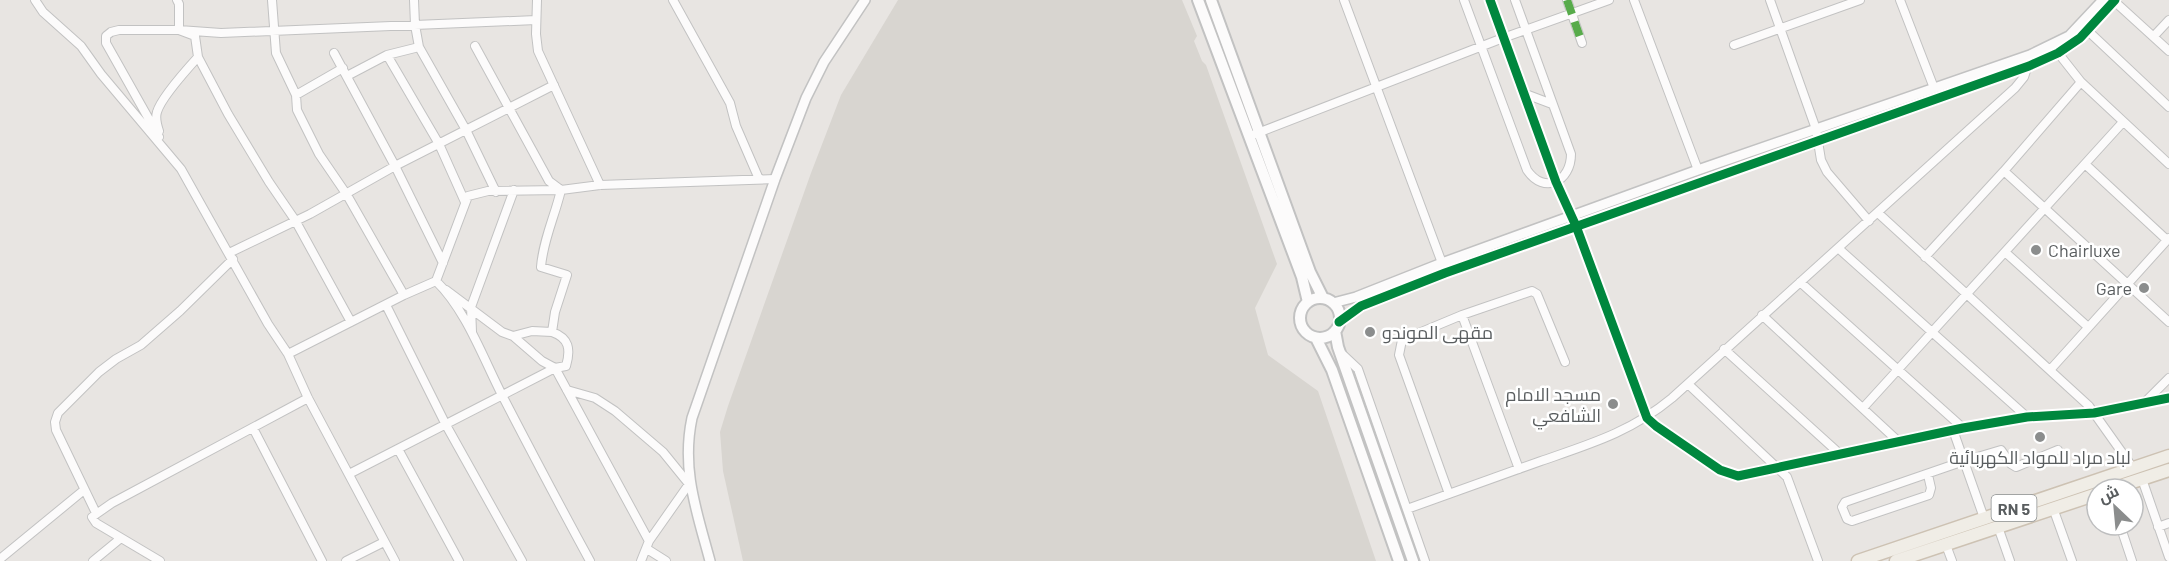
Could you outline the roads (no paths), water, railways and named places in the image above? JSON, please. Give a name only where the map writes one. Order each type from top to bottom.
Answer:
[{"type":"main road","points":[[1198,0],[1310,272],[1328,301],[1339,312],[1337,327],[1340,352],[1413,561]]},
{"type":"main road","points":[[1211,0],[1302,277],[1308,302]]},
{"type":"main road","points":[[1328,301],[1308,302],[1301,310],[1300,322],[1304,332],[1316,338],[1327,337],[1337,327]]},
{"type":"main road","points":[[1316,338],[1332,370],[1399,561]]},
{"type":"main road","name":"RN 5","points":[[1858,561],[2169,456]]},
{"type":"main road","points":[[2145,478],[2169,470]]},
{"type":"main road","name":"RN 5","points":[[1896,561],[1910,559],[2085,498]]},
{"type":"street","points":[[34,0],[49,18],[81,46],[181,169],[268,324],[288,354],[308,398],[395,561]]},
{"type":"street","points":[[177,0],[179,30]]},
{"type":"street","points":[[272,0],[276,53],[296,94],[297,110],[319,154],[347,195],[404,295]]},
{"type":"street","points":[[414,0],[419,47],[466,130],[496,192]]},
{"type":"street","points":[[537,0],[538,51],[600,185]]},
{"type":"street","points":[[673,0],[730,103],[736,126],[759,179]]},
{"type":"street","points":[[710,561],[689,484],[687,450],[692,418],[775,179],[814,80],[866,0]]},
{"type":"street","points":[[1344,0],[1442,263]]},
{"type":"street","points":[[1464,0],[1527,171],[1531,177],[1544,184],[1556,182],[1569,171],[1571,154],[1515,0]]},
{"type":"street","points":[[1490,0],[1556,182],[1574,221],[1647,418],[1730,475],[1738,476],[1779,468],[1963,428],[2027,417],[2094,413],[2169,399]]},
{"type":"street","points":[[1567,0],[1582,43]]},
{"type":"street","points":[[1254,135],[1503,38],[1609,0]]},
{"type":"street","points":[[1634,0],[1698,170]]},
{"type":"street","points":[[1770,0],[1816,129],[1819,154],[1827,172],[1869,221]]},
{"type":"street","points":[[1734,45],[1860,0]]},
{"type":"street","points":[[1900,0],[1934,88]]},
{"type":"street","points":[[1337,327],[1356,309],[1366,304],[1698,170],[2030,55],[2055,49],[2103,0]]},
{"type":"street","points":[[1328,301],[1365,294],[1442,263],[1817,141],[2029,66],[2055,49],[2080,38],[2114,0],[2169,51]]},
{"type":"street","points":[[164,147],[106,43],[106,36],[111,32],[179,30],[220,33],[536,20]]},
{"type":"street","points":[[2154,36],[2169,20]]},
{"type":"street","points":[[179,30],[195,36],[198,57],[228,114],[295,220],[351,322]]},
{"type":"street","points":[[2087,30],[2169,107]]},
{"type":"street","points":[[475,46],[549,181],[561,190]]},
{"type":"street","points":[[296,94],[387,55],[419,47]]},
{"type":"street","points":[[2055,49],[2081,82],[2169,164]]},
{"type":"street","points":[[334,53],[395,166],[443,263]]},
{"type":"street","points":[[387,55],[439,144],[465,202]]},
{"type":"street","points":[[1407,509],[1626,430],[1647,418],[1688,384],[2014,88],[2024,77],[2029,66],[2030,55]]},
{"type":"street","points":[[164,147],[157,128],[157,112],[162,102],[198,57]]},
{"type":"street","points":[[1925,257],[2081,82]]},
{"type":"street","points":[[96,513],[56,430],[55,422],[58,413],[99,372],[141,345],[180,311],[231,256],[295,220],[347,195],[395,166],[554,85]]},
{"type":"street","points":[[1523,93],[1552,104]]},
{"type":"street","points":[[1863,408],[2123,122]]},
{"type":"street","points":[[2050,370],[2168,239],[2085,164]]},
{"type":"street","points":[[2004,171],[2169,322]]},
{"type":"street","points":[[288,354],[436,281],[465,202],[468,196],[476,193],[561,190],[600,185],[775,179]]},
{"type":"street","points":[[472,336],[471,307],[514,190]]},
{"type":"street","points":[[552,332],[555,312],[567,275],[541,267],[542,249],[556,213],[561,190]]},
{"type":"street","points":[[1878,213],[2089,406],[2133,468]]},
{"type":"street","points":[[1838,248],[2027,417]]},
{"type":"street","points":[[2005,252],[2088,327]]},
{"type":"street","points":[[436,281],[502,332],[513,336],[542,361],[555,368],[648,545],[666,561]]},
{"type":"street","points":[[1800,282],[1963,428]]},
{"type":"street","points":[[446,290],[460,311],[502,396],[590,561]]},
{"type":"street","points":[[1449,494],[1399,355],[1399,345],[1402,340],[1462,315],[1532,291],[1537,294],[1565,362]]},
{"type":"street","points":[[386,305],[447,425],[522,561]]},
{"type":"street","points":[[1462,315],[1519,469]]},
{"type":"street","points":[[1762,315],[1899,442]]},
{"type":"street","points":[[349,474],[555,368],[566,366],[567,343],[562,335],[532,331],[513,336]]},
{"type":"street","points":[[1724,349],[1841,454]]},
{"type":"street","points":[[1340,352],[1358,369],[1425,561]]},
{"type":"street","points":[[2144,403],[2169,378]]},
{"type":"street","points":[[1688,384],[1787,477],[1818,561]]},
{"type":"street","points":[[567,390],[595,398],[615,411],[663,452],[689,484]]},
{"type":"street","points":[[160,561],[92,519],[96,513],[308,398]]},
{"type":"street","points":[[253,428],[322,561]]},
{"type":"street","points":[[1953,430],[1984,519]]},
{"type":"street","points":[[398,449],[459,561]]},
{"type":"street","points":[[1928,475],[1931,488],[1929,495],[1852,521],[1847,519],[1842,507],[1845,502],[1964,461],[2001,450],[2016,467],[2058,450]]},
{"type":"street","points":[[641,561],[648,545],[689,484]]},
{"type":"street","points":[[2145,488],[2169,557]]},
{"type":"street","points":[[0,559],[84,490]]},
{"type":"street","points":[[2053,508],[2072,561]]},
{"type":"street","points":[[2158,527],[2169,523]]},
{"type":"street","points":[[1998,527],[2010,561]]},
{"type":"street","points":[[2124,537],[2132,561]]},
{"type":"street","points":[[93,561],[121,538]]},
{"type":"street","points":[[346,561],[384,542]]},
{"type":"street","points":[[1946,545],[1952,561]]},
{"type":"place","name":"Chairluxe","points":[[2036,250]]},
{"type":"place","name":"Gare","points":[[2144,288]]},
{"type":"place","name":"مقهى الموندو","points":[[1370,332]]},
{"type":"place","name":"مسجد الامام الشافعي","points":[[1613,404]]},
{"type":"place","name":"لباد مراد للمواد الكهربائية","points":[[2040,437]]}]
